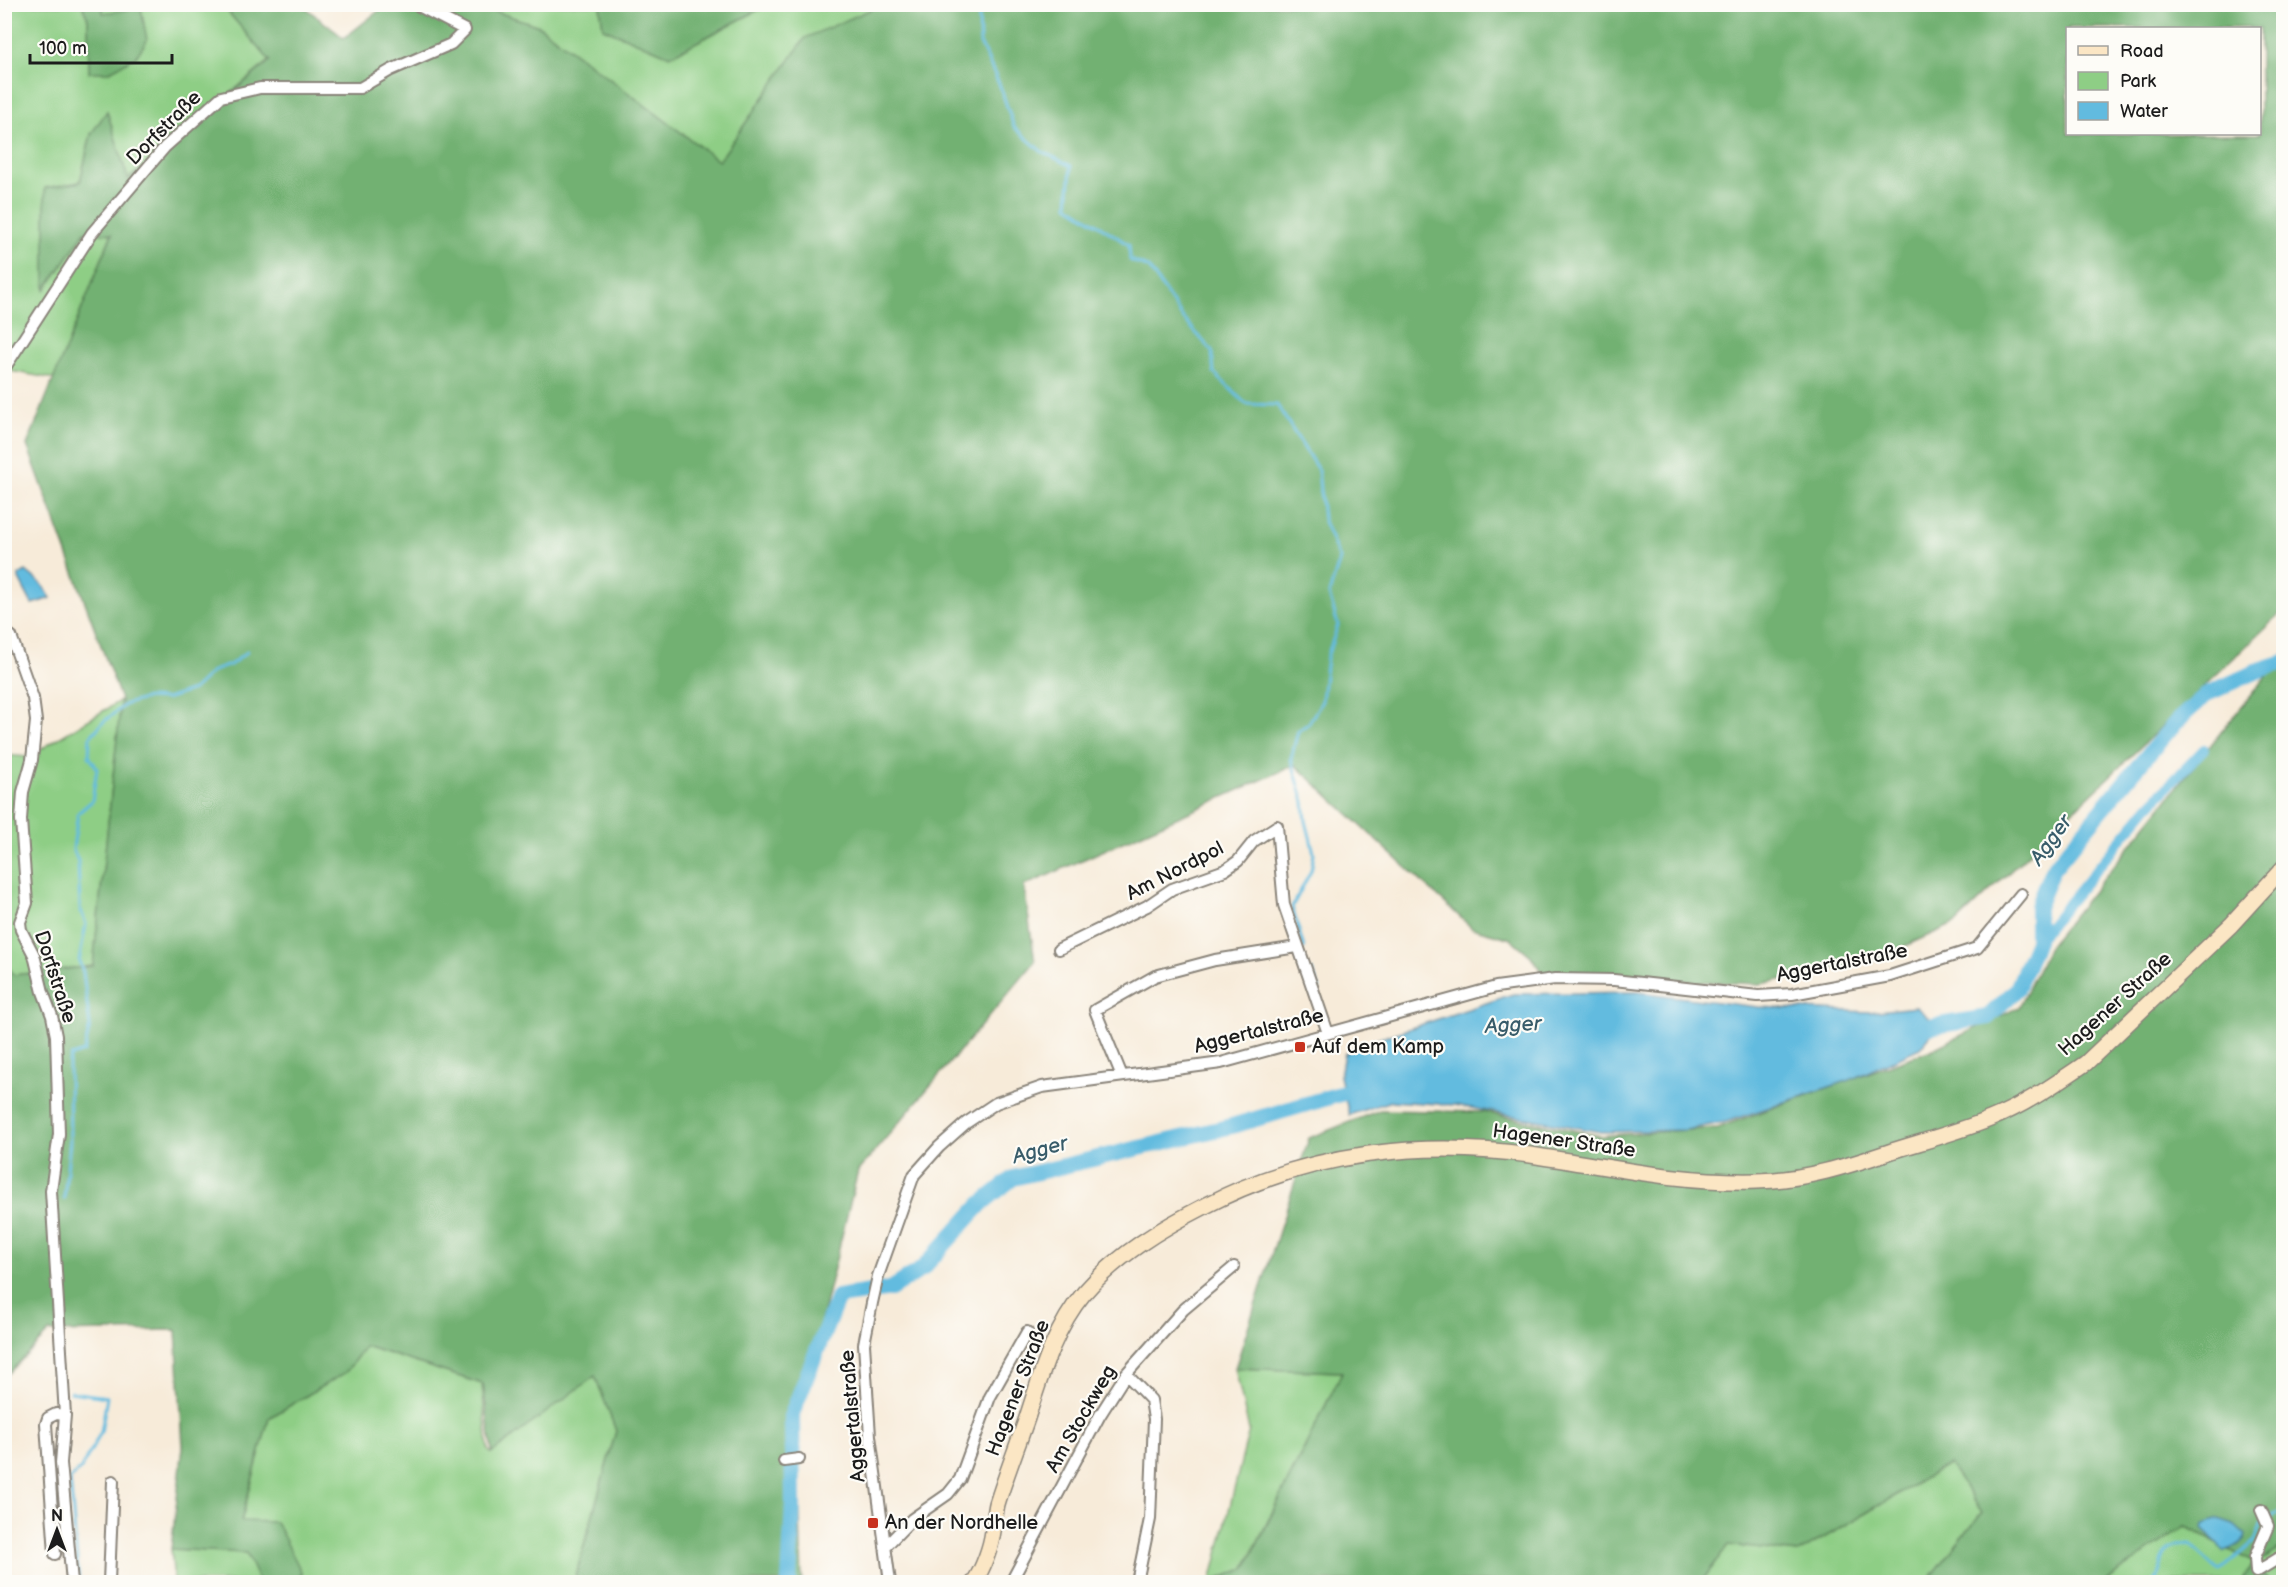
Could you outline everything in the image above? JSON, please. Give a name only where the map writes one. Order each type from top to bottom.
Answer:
[{"type":"main road","name":"Hagener Straße","points":[[974,1582],[979,1575],[993,1535],[996,1508],[1047,1359],[1068,1315],[1096,1280],[1122,1257],[1145,1239],[1183,1217],[1229,1193],[1294,1169],[1354,1155],[1408,1149],[1464,1148],[1534,1156],[1671,1178],[1720,1181],[1790,1178],[1853,1164],[1989,1119],[2036,1097],[2062,1080],[2086,1063],[2223,933],[2283,867]]},
{"type":"street","name":"Dorfstraße","points":[[4,369],[92,233],[165,147],[221,97],[260,88],[360,88],[391,70],[451,44],[465,30],[415,4]]},
{"type":"street","name":"Dorfstraße","points":[[4,632],[11,636],[33,698],[36,721],[32,760],[23,792],[21,820],[27,903],[20,922],[21,930],[34,955],[56,1036],[59,1134],[51,1191],[64,1415],[61,1463],[72,1582]]},
{"type":"street","name":"Am Nordpol","points":[[1059,949],[1147,906],[1172,889],[1225,870],[1238,861],[1254,841],[1277,826],[1284,905],[1297,947]]},
{"type":"street","name":"Aggertalstraße","points":[[890,1582],[870,1436],[864,1344],[878,1275],[915,1175],[939,1147],[966,1123],[996,1103],[1042,1087],[1221,1063],[1496,987],[1555,979],[1614,980],[1758,996],[1792,994],[1890,976],[1977,948],[2021,894]]},
{"type":"street","points":[[1122,1076],[1095,1010],[1155,976],[1215,960],[1297,947],[1328,1033]]},
{"type":"street","name":"Am Stockweg","points":[[1011,1582],[1100,1415],[1126,1374],[1183,1310],[1234,1267]]},
{"type":"street","points":[[885,1547],[912,1519],[948,1494],[960,1479],[990,1397],[1026,1332]]},
{"type":"street","points":[[1126,1374],[1151,1400],[1154,1419],[1150,1519],[1137,1582]]},
{"type":"street","points":[[55,1554],[46,1424],[48,1418],[56,1414],[64,1415]]},
{"type":"street","points":[[784,1461],[799,1459]]},
{"type":"street","points":[[109,1582],[113,1481]]},
{"type":"street","points":[[2260,1510],[2268,1526],[2256,1557],[2256,1572],[2283,1555]]},
{"type":"green space","points":[[600,4],[768,5],[670,56],[603,28]]},
{"type":"green space","points":[[4,5],[82,5],[88,19],[89,71],[103,5],[222,5],[270,60],[128,179],[107,112],[91,134],[80,182],[46,289],[85,232],[112,233],[54,379],[5,370]]},
{"type":"green space","points":[[82,5],[103,5],[103,13],[141,8],[147,40],[136,57],[108,72],[89,72],[88,19]]},
{"type":"green space","points":[[222,5],[302,5],[344,38],[386,5],[476,5],[539,26],[719,161],[805,38],[881,5],[2283,5],[2283,611],[1956,923],[1874,960],[1761,984],[1544,976],[1531,956],[1511,939],[1472,928],[1295,765],[1024,886],[1035,962],[858,1171],[797,1418],[802,1582],[574,1582],[616,1431],[595,1376],[492,1453],[483,1384],[365,1346],[346,1372],[269,1418],[241,1521],[276,1522],[302,1573],[293,1582],[259,1582],[246,1553],[171,1549],[183,1447],[176,1330],[49,1332],[5,1377],[4,963],[14,975],[93,966],[121,700],[27,445],[112,234],[85,232],[45,290],[45,188],[80,182],[91,134],[107,111],[128,179],[270,61]]},
{"type":"green space","points":[[476,5],[600,5],[603,28],[670,56],[768,5],[881,5],[805,39],[719,161],[539,26]]},
{"type":"green space","points":[[2283,655],[2284,1462],[2276,1469],[2279,1503],[2283,1501],[2284,1547],[2255,1564],[2270,1582],[2240,1582],[2254,1563],[2185,1526],[2104,1582],[1927,1582],[1982,1512],[1949,1464],[1798,1553],[1729,1545],[1701,1582],[1211,1582],[1245,1569],[1342,1372],[1235,1368],[1309,1138],[1380,1110],[1484,1112],[1600,1136],[1717,1128],[1931,1050],[2019,1007],[2050,945]]},
{"type":"green space","points":[[121,700],[93,966],[14,975],[5,963],[5,755],[28,757]]},
{"type":"green space","points":[[365,1346],[482,1384],[488,1450],[491,1453],[595,1375],[616,1431],[574,1582],[293,1582],[302,1573],[241,1522],[269,1418],[346,1372]]},
{"type":"green space","points":[[1235,1368],[1342,1372],[1244,1569],[1211,1582],[1249,1430]]},
{"type":"green space","points":[[1950,1464],[1982,1512],[1927,1582],[1701,1582],[1729,1545],[1798,1553]]},
{"type":"green space","points":[[2185,1526],[2254,1563],[2283,1547],[2283,1582],[2270,1582],[2254,1564],[2240,1582],[2104,1582]]},
{"type":"green space","points":[[171,1549],[246,1553],[259,1582],[174,1582]]},
{"type":"water","points":[[26,571],[42,584],[51,598],[32,604],[19,579],[19,575]]},
{"type":"water","points":[[1638,992],[1758,1007],[1869,1012],[1916,1007],[1938,1026],[1920,1048],[1850,1080],[1726,1122],[1685,1130],[1601,1132],[1455,1105],[1391,1101],[1349,1115],[1340,1076],[1344,1054],[1357,1046],[1513,994]]},
{"type":"water","points":[[2219,1519],[2234,1524],[2246,1535],[2235,1547],[2225,1551],[2203,1529],[2204,1524]]},
{"type":"waterway","points":[[975,4],[979,16],[980,43],[1000,86],[1014,127],[1041,151],[1071,166],[1068,205],[1129,245],[1130,260],[1149,268],[1183,318],[1212,351],[1214,373],[1246,404],[1277,405],[1318,470],[1323,519],[1340,559],[1329,594],[1338,625],[1327,657],[1322,701],[1309,723],[1298,731],[1291,759],[1304,802],[1314,853],[1311,871],[1292,907],[1304,948]]},
{"type":"waterway","points":[[64,1199],[70,1141],[69,1062],[71,1056],[84,1052],[90,1026],[83,972],[79,961],[86,924],[80,908],[78,861],[73,849],[78,813],[92,801],[97,768],[89,756],[90,737],[103,722],[126,704],[148,698],[166,699],[193,690],[213,671],[230,665],[247,652]]},
{"type":"waterway","name":"Agger","points":[[1916,1029],[1988,1017],[2017,989],[2037,941],[2037,907],[2052,870],[2177,721],[2207,694],[2262,669],[2284,662]]},
{"type":"waterway","points":[[2037,941],[2149,806],[2204,749]]},
{"type":"waterway","points":[[1312,971],[1319,988]]},
{"type":"waterway","name":"Agger","points":[[789,1582],[793,1503],[792,1414],[838,1297],[891,1289],[922,1269],[982,1203],[1013,1178],[1232,1126],[1364,1087]]},
{"type":"waterway","points":[[71,1392],[107,1397],[101,1432],[81,1469],[70,1479],[79,1582]]},
{"type":"waterway","points":[[2154,1582],[2159,1575],[2166,1552],[2178,1546],[2190,1544],[2219,1571],[2255,1541],[2261,1525],[2274,1514],[2284,1511]]},
{"type":"place","name":"Auf dem Kamp","points":[[1300,1047]]},
{"type":"place","name":"An der Nordhelle","points":[[873,1523]]}]
